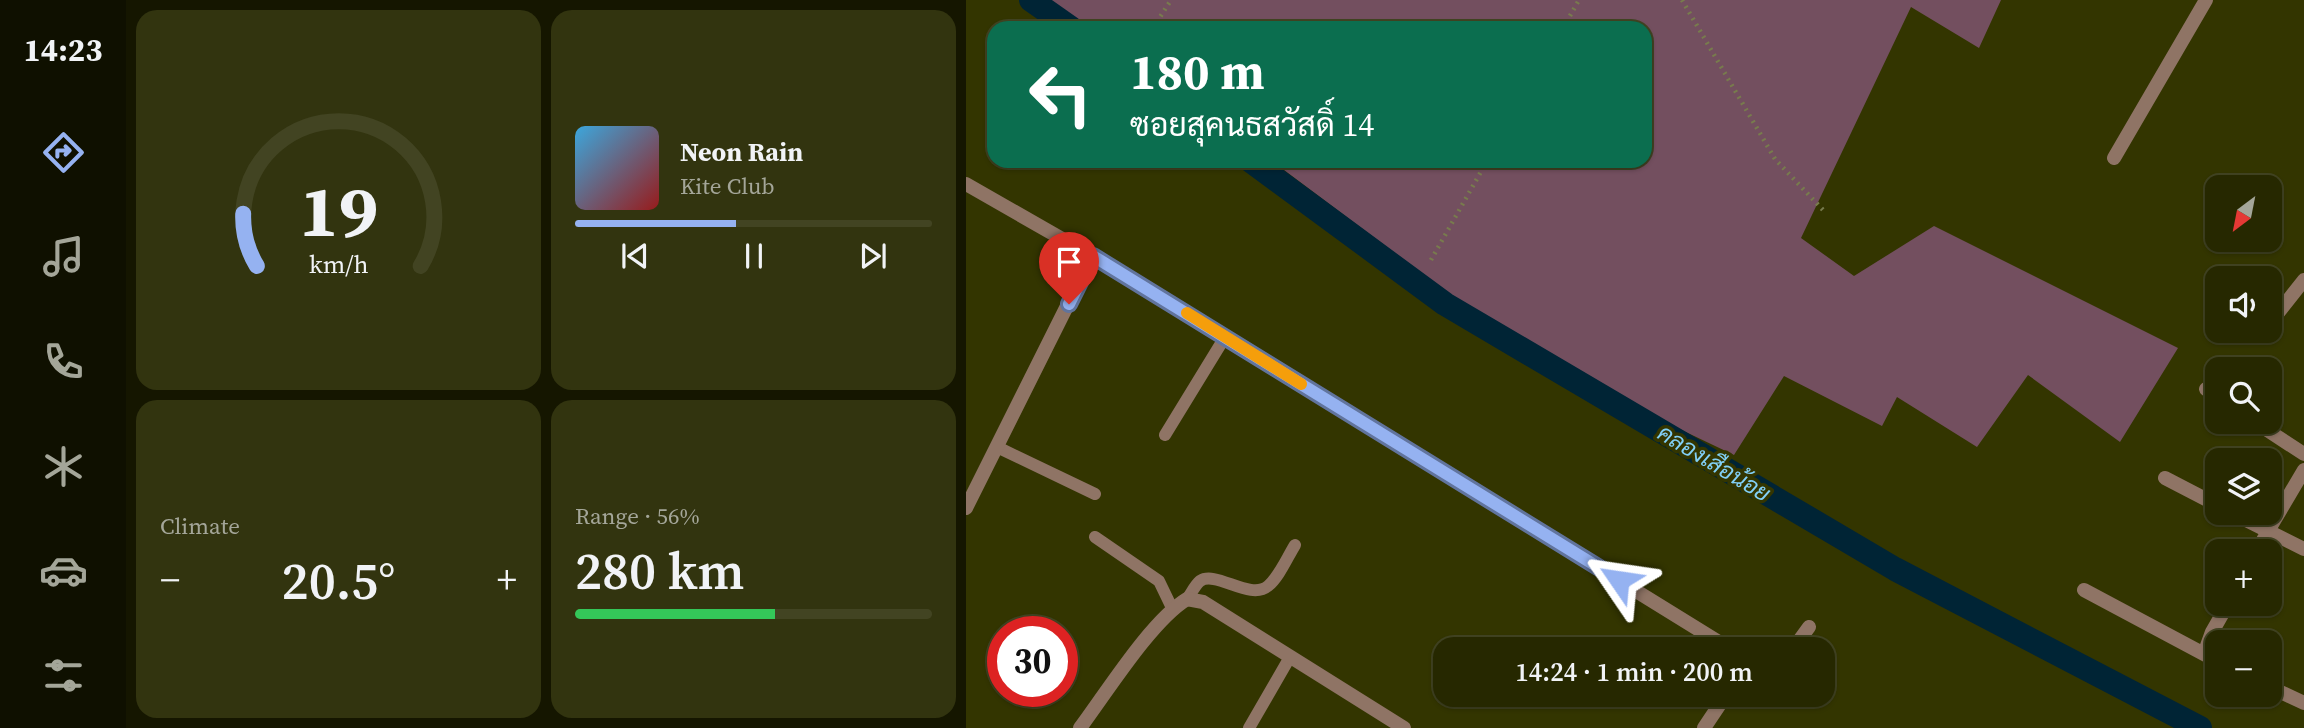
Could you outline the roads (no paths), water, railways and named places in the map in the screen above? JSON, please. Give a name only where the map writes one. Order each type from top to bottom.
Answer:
[{"type":"street","points":[[2114,158],[2206,0]]},
{"type":"street","points":[[966,184],[1093,256],[1711,637]]},
{"type":"street","points":[[966,508],[1093,256]]},
{"type":"street","points":[[2282,308],[2304,280]]},
{"type":"street","points":[[2273,434],[2304,454]]},
{"type":"street","points":[[2264,539],[2304,470]]},
{"type":"street","points":[[2165,478],[2205,499]]},
{"type":"street","points":[[2256,525],[2304,548]]},
{"type":"street","points":[[2084,590],[2205,654]]},
{"type":"street","points":[[1080,728],[1172,608],[1187,599],[1203,602],[1404,728]]},
{"type":"street","points":[[1802,637],[1809,627]]},
{"type":"street","points":[[2282,693],[2304,704]]},
{"type":"street","points":[[1704,728],[1718,707]]},
{"type":"lane","points":[[1165,435],[1225,337]]},
{"type":"lane","points":[[996,447],[1095,494]]},
{"type":"lane","points":[[1095,537],[1159,581],[1172,608]]},
{"type":"lane","points":[[1187,599],[1201,581],[1209,579],[1261,590],[1270,585],[1295,545]]},
{"type":"lane","points":[[1249,728],[1290,657]]},
{"type":"waterway","name":"คลองเสือน้อย","points":[[1031,0],[1061,21]]},
{"type":"waterway","name":"คลองเสือน้อย","points":[[1260,168],[1445,304],[1895,569],[2200,728]]}]
